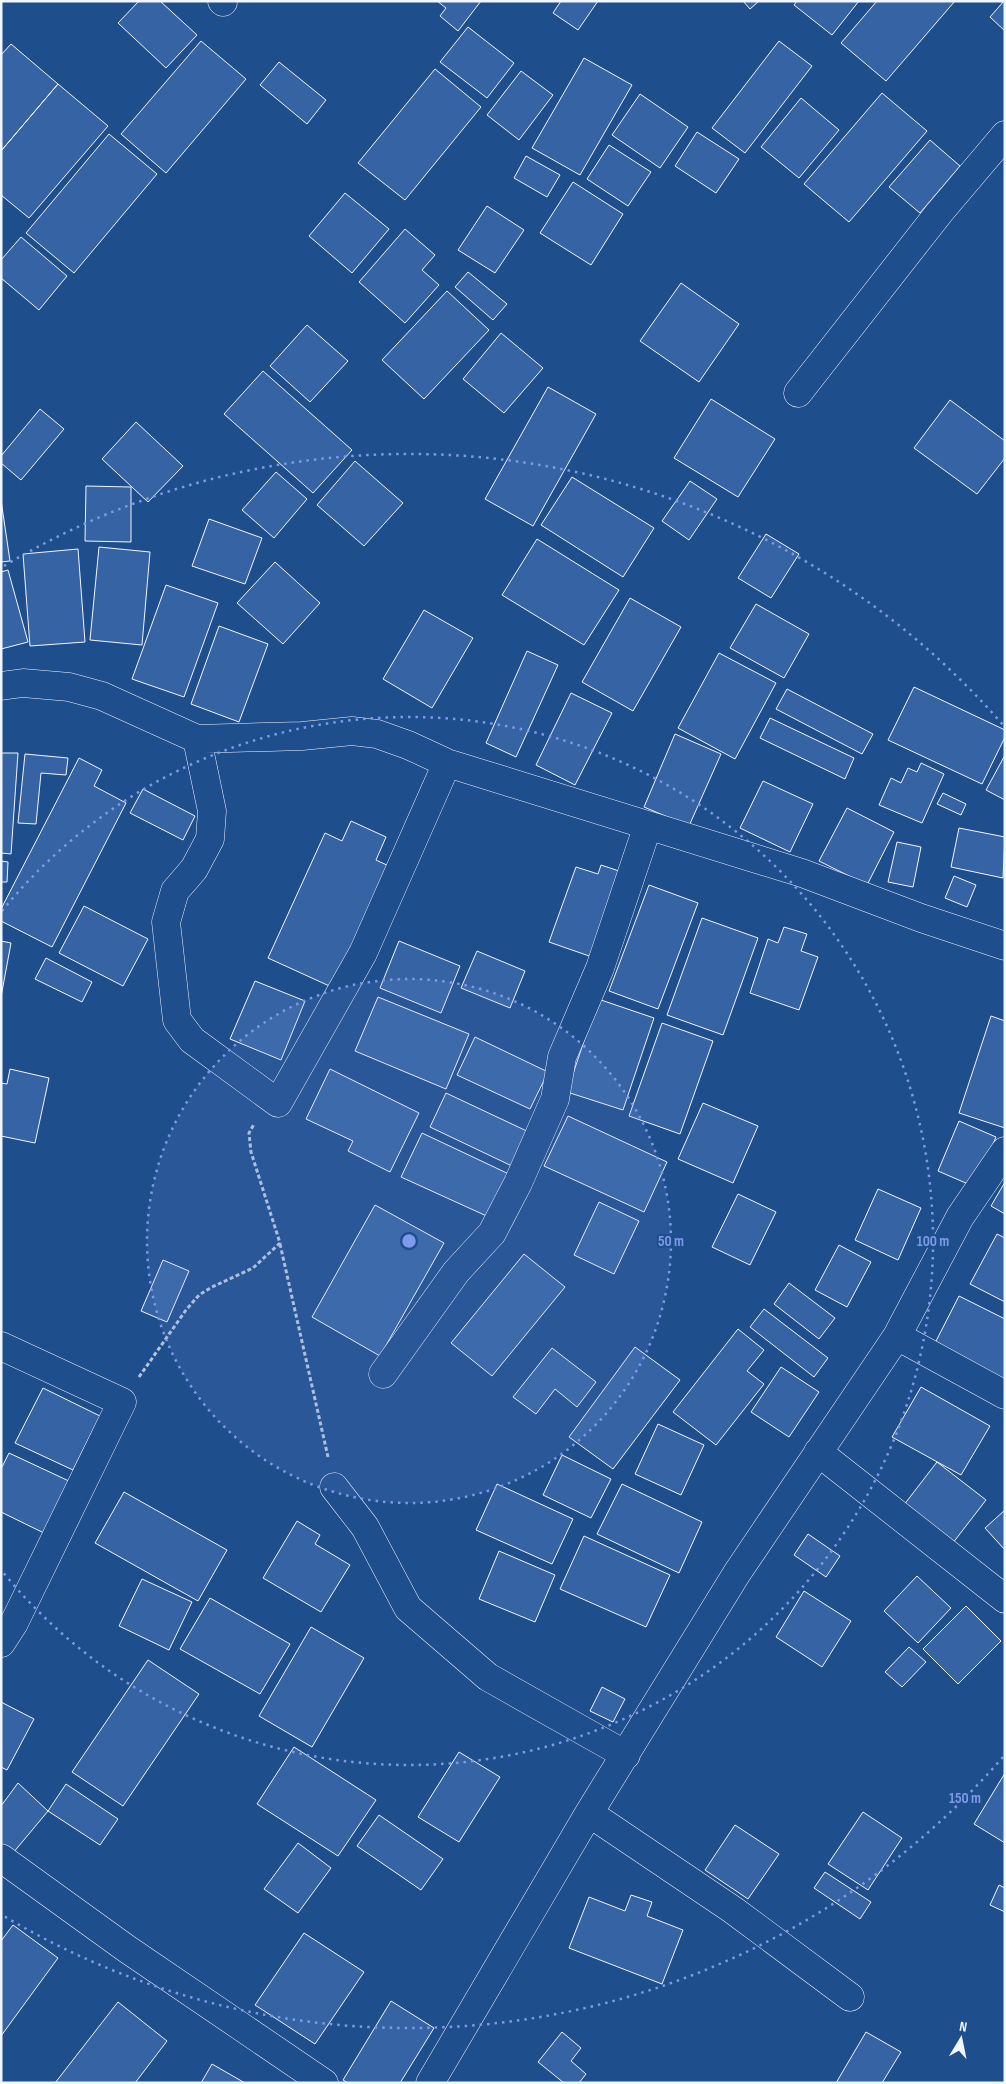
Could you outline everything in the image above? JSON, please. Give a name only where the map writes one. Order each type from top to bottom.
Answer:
[{"type":"street","points":[[798,393],[914,244],[1005,134]]},
{"type":"street","points":[[1,686],[23,683],[69,687],[102,696],[197,739],[302,736],[352,731],[377,734],[447,762],[802,874],[921,918],[1005,946]]},
{"type":"street","points":[[197,739],[212,811],[210,839],[194,869],[175,891],[166,922],[177,1020],[192,1040],[278,1103],[363,953],[447,762]]},
{"type":"street","points":[[383,1374],[456,1272],[492,1233],[518,1182],[555,1098],[562,1057],[600,968],[648,825]]},
{"type":"street","points":[[430,2083],[589,1814],[737,1573],[897,1336],[960,1217],[1005,1151]]},
{"type":"street","points":[[897,1336],[1005,1395]]},
{"type":"street","points":[[1,1346],[122,1402],[18,1614],[1,1643]]},
{"type":"street","points":[[818,1452],[1005,1599]]},
{"type":"street","points":[[334,1486],[364,1527],[408,1608],[488,1677],[626,1755]]},
{"type":"street","points":[[589,1814],[733,1910],[850,1997]]},
{"type":"street","points":[[1,1858],[128,1949],[324,2083]]},
{"type":"path","points":[[278,1103],[256,1119],[249,1133],[251,1152],[280,1243],[334,1486]]},
{"type":"path","points":[[122,1402],[186,1310],[199,1295],[212,1286],[253,1268],[280,1243]]},
{"type":"building","points":[[139,1],[160,1],[197,35],[166,68],[118,23]]},
{"type":"building","points":[[437,1],[481,1],[458,31],[440,16],[446,8]]},
{"type":"building","points":[[561,1],[598,1],[578,30],[553,13]]},
{"type":"building","points":[[743,1],[759,1],[750,9]]},
{"type":"building","points":[[797,1],[859,1],[832,35],[794,5]]},
{"type":"building","points":[[877,1],[955,1],[886,81],[841,43]]},
{"type":"building","points":[[1005,1],[1005,31],[990,17]]},
{"type":"building","points":[[468,27],[514,63],[487,98],[440,62]]},
{"type":"building","points":[[201,41],[246,79],[166,173],[121,134]]},
{"type":"building","points":[[779,41],[812,66],[745,153],[712,128]]},
{"type":"building","points":[[11,44],[58,84],[1,151],[1,55]]},
{"type":"building","points":[[584,58],[632,85],[580,175],[532,148]]},
{"type":"building","points":[[279,62],[326,100],[307,124],[260,85]]},
{"type":"building","points":[[435,69],[481,107],[405,200],[358,163]]},
{"type":"building","points":[[521,71],[553,95],[519,140],[487,115]]},
{"type":"building","points":[[58,84],[108,126],[29,218],[1,195],[1,151]]},
{"type":"building","points":[[882,93],[927,131],[849,222],[804,184]]},
{"type":"building","points":[[640,94],[688,127],[660,168],[612,135]]},
{"type":"building","points":[[801,98],[839,130],[799,178],[761,147]]},
{"type":"building","points":[[697,132],[739,159],[716,193],[675,166]]},
{"type":"building","points":[[109,134],[157,174],[74,273],[26,233]]},
{"type":"building","points":[[930,140],[960,166],[920,213],[889,187]]},
{"type":"building","points":[[609,145],[651,172],[628,206],[587,179]]},
{"type":"building","points":[[526,156],[560,175],[547,197],[514,178]]},
{"type":"building","points":[[573,182],[623,214],[591,265],[540,233]]},
{"type":"building","points":[[345,193],[389,229],[352,273],[309,236]]},
{"type":"building","points":[[487,206],[524,230],[495,273],[458,250]]},
{"type":"building","points":[[405,229],[435,255],[422,270],[439,285],[405,323],[359,282]]},
{"type":"building","points":[[21,237],[67,276],[39,310],[1,278],[1,260]]},
{"type":"building","points":[[468,272],[507,304],[493,320],[455,287]]},
{"type":"building","points":[[681,283],[739,324],[699,382],[640,341]]},
{"type":"building","points":[[447,291],[489,330],[424,399],[382,360]]},
{"type":"building","points":[[307,325],[348,361],[310,402],[270,366]]},
{"type":"building","points":[[501,333],[543,368],[504,413],[463,379]]},
{"type":"building","points":[[263,371],[352,450],[313,493],[224,414]]},
{"type":"building","points":[[548,387],[596,414],[533,526],[485,499]]},
{"type":"building","points":[[711,399],[775,439],[738,497],[674,458]]},
{"type":"building","points":[[950,400],[1005,441],[1005,458],[977,494],[914,448]]},
{"type":"building","points":[[40,409],[64,429],[21,480],[1,463],[1,456]]},
{"type":"building","points":[[136,422],[183,466],[148,502],[102,459]]},
{"type":"building","points":[[355,461],[403,503],[364,546],[317,505]]},
{"type":"building","points":[[276,472],[307,499],[274,538],[242,510]]},
{"type":"building","points":[[572,477],[654,528],[623,577],[541,525]]},
{"type":"building","points":[[690,481],[717,499],[689,540],[662,521]]},
{"type":"building","points":[[86,486],[131,487],[131,542],[85,541]]},
{"type":"building","points":[[1,500],[10,561],[1,562]]},
{"type":"building","points":[[209,519],[262,538],[245,584],[192,566]]},
{"type":"building","points":[[766,534],[799,554],[771,598],[738,578]]},
{"type":"building","points":[[537,539],[619,590],[584,645],[502,595]]},
{"type":"building","points":[[99,547],[150,552],[142,645],[90,640]]},
{"type":"building","points":[[78,549],[85,642],[30,646],[23,554]]},
{"type":"building","points":[[275,562],[320,603],[283,644],[237,603]]},
{"type":"building","points":[[8,570],[28,642],[1,649],[1,572]]},
{"type":"building","points":[[166,585],[218,603],[184,697],[132,679]]},
{"type":"building","points":[[630,598],[681,627],[633,711],[582,682]]},
{"type":"building","points":[[756,604],[809,634],[784,678],[730,648]]},
{"type":"building","points":[[424,610],[473,638],[432,708],[383,679]]},
{"type":"building","points":[[219,626],[268,644],[239,722],[191,704]]},
{"type":"building","points":[[527,651],[558,665],[516,757],[486,743]]},
{"type":"building","points":[[719,653],[776,683],[735,759],[678,728]]},
{"type":"building","points":[[914,687],[1005,730],[1005,737],[982,784],[888,740]]},
{"type":"building","points":[[787,689],[873,734],[862,754],[776,709]]},
{"type":"building","points":[[571,693],[612,713],[575,785],[536,765]]},
{"type":"building","points":[[770,718],[854,758],[845,779],[760,738]]},
{"type":"building","points":[[675,734],[721,754],[689,826],[644,807]]},
{"type":"building","points":[[1,753],[18,753],[11,854],[1,853]]},
{"type":"building","points":[[25,754],[68,758],[66,775],[41,773],[36,824],[18,823]]},
{"type":"building","points":[[1005,755],[1005,800],[986,790]]},
{"type":"building","points":[[79,758],[102,770],[94,786],[126,803],[52,947],[1,921],[1,909]]},
{"type":"building","points":[[921,763],[944,774],[922,823],[879,805],[891,778],[901,783],[908,768],[917,772]]},
{"type":"building","points":[[763,781],[813,804],[790,852],[740,828]]},
{"type":"building","points":[[143,789],[195,816],[183,840],[130,813]]},
{"type":"building","points":[[943,793],[966,804],[961,815],[937,804]]},
{"type":"building","points":[[847,808],[894,832],[867,885],[819,861]]},
{"type":"building","points":[[351,821],[386,837],[376,860],[391,867],[336,989],[268,958],[325,833],[342,841]]},
{"type":"building","points":[[959,828],[1005,837],[1003,878],[951,867]]},
{"type":"building","points":[[897,842],[921,847],[913,887],[888,882]]},
{"type":"building","points":[[1,861],[8,862],[7,882],[1,882]]},
{"type":"building","points":[[601,865],[625,873],[595,958],[549,942],[576,867],[598,874]]},
{"type":"building","points":[[954,876],[976,885],[967,907],[945,898]]},
{"type":"building","points":[[649,885],[698,903],[658,1009],[609,991]]},
{"type":"building","points":[[84,906],[148,939],[123,986],[59,953]]},
{"type":"building","points":[[702,918],[758,938],[723,1035],[667,1015]]},
{"type":"building","points":[[784,927],[807,934],[801,951],[818,957],[799,1010],[750,993],[768,939],[778,943]]},
{"type":"building","points":[[1,941],[11,943],[1,997]]},
{"type":"building","points":[[399,941],[460,966],[441,1013],[380,988]]},
{"type":"building","points":[[477,951],[525,971],[510,1008],[461,988]]},
{"type":"building","points":[[46,958],[92,982],[82,1002],[35,979]]},
{"type":"building","points":[[255,981],[305,1001],[281,1060],[230,1039]]},
{"type":"building","points":[[378,997],[469,1034],[446,1089],[355,1051]]},
{"type":"building","points":[[598,999],[654,1018],[623,1110],[567,1092]]},
{"type":"building","points":[[991,1016],[1005,1021],[1005,1128],[959,1113]]},
{"type":"building","points":[[662,1023],[713,1041],[680,1134],[629,1116]]},
{"type":"building","points":[[475,1037],[548,1072],[530,1109],[457,1075]]},
{"type":"building","points":[[10,1069],[49,1078],[35,1143],[1,1136],[1,1083],[7,1084]]},
{"type":"building","points":[[330,1069],[419,1113],[390,1172],[348,1151],[353,1141],[306,1119]]},
{"type":"building","points":[[446,1093],[531,1133],[514,1167],[430,1127]]},
{"type":"building","points":[[703,1103],[758,1126],[733,1183],[678,1159]]},
{"type":"building","points":[[568,1116],[667,1162],[644,1212],[544,1166]]},
{"type":"building","points":[[959,1121],[996,1137],[975,1187],[938,1171]]},
{"type":"building","points":[[422,1133],[511,1175],[491,1218],[401,1177]]},
{"type":"building","points":[[1005,1182],[1005,1214],[991,1206]]},
{"type":"building","points":[[878,1189],[921,1208],[898,1260],[855,1240]]},
{"type":"building","points":[[738,1194],[776,1212],[750,1265],[712,1247]]},
{"type":"building","points":[[599,1202],[639,1221],[614,1274],[574,1255]]},
{"type":"building","points":[[375,1205],[444,1243],[380,1356],[312,1317]]},
{"type":"building","points":[[997,1234],[1005,1238],[1005,1302],[970,1284]]},
{"type":"building","points":[[839,1245],[871,1262],[847,1307],[815,1290]]},
{"type":"building","points":[[524,1254],[565,1287],[492,1376],[451,1343]]},
{"type":"building","points":[[163,1260],[189,1271],[167,1322],[141,1311]]},
{"type":"building","points":[[789,1283],[835,1318],[819,1339],[774,1304]]},
{"type":"building","points":[[959,1296],[1005,1319],[1005,1380],[934,1345]]},
{"type":"building","points":[[764,1309],[828,1358],[814,1377],[750,1327]]},
{"type":"building","points":[[738,1329],[764,1350],[747,1371],[764,1384],[716,1445],[673,1412]]},
{"type":"building","points":[[635,1347],[680,1380],[613,1469],[569,1437]]},
{"type":"building","points":[[552,1348],[596,1382],[577,1407],[555,1389],[536,1414],[513,1397]]},
{"type":"building","points":[[781,1367],[819,1392],[789,1437],[751,1412]]},
{"type":"building","points":[[921,1387],[990,1426],[961,1475],[892,1437]]},
{"type":"building","points":[[43,1388],[100,1416],[73,1470],[15,1443]]},
{"type":"building","points":[[658,1424],[704,1445],[681,1495],[635,1474]]},
{"type":"building","points":[[9,1453],[71,1482],[46,1534],[1,1512],[1,1469]]},
{"type":"building","points":[[562,1455],[611,1479],[591,1518],[543,1495]]},
{"type":"building","points":[[937,1462],[986,1500],[949,1548],[900,1510]]},
{"type":"building","points":[[497,1484],[573,1519],[552,1564],[476,1530]]},
{"type":"building","points":[[622,1484],[702,1522],[679,1573],[597,1534]]},
{"type":"building","points":[[124,1492],[227,1550],[198,1601],[95,1543]]},
{"type":"building","points":[[1005,1510],[1005,1550],[985,1528]]},
{"type":"building","points":[[297,1521],[320,1535],[315,1544],[350,1565],[321,1612],[263,1578]]},
{"type":"building","points":[[808,1534],[840,1556],[826,1577],[794,1555]]},
{"type":"building","points":[[584,1536],[670,1575],[646,1627],[560,1589]]},
{"type":"building","points":[[499,1551],[555,1575],[535,1622],[479,1599]]},
{"type":"building","points":[[917,1576],[951,1608],[918,1643],[884,1611]]},
{"type":"building","points":[[142,1579],[192,1602],[169,1650],[119,1626]]},
{"type":"building","points":[[804,1591],[851,1621],[822,1667],[776,1637]]},
{"type":"building","points":[[210,1598],[290,1644],[260,1694],[180,1649]]},
{"type":"building","points":[[966,1606],[1001,1641],[958,1684],[923,1649]]},
{"type":"building","points":[[311,1627],[364,1658],[312,1747],[259,1716]]},
{"type":"building","points":[[909,1647],[926,1662],[902,1687],[885,1672]]},
{"type":"building","points":[[148,1660],[199,1694],[123,1806],[72,1772]]},
{"type":"building","points":[[602,1687],[625,1699],[613,1722],[590,1711]]},
{"type":"building","points":[[1,1702],[34,1719],[7,1770],[1,1767]]},
{"type":"building","points":[[294,1747],[376,1800],[338,1856],[257,1804]]},
{"type":"building","points":[[459,1752],[500,1777],[459,1842],[418,1817]]},
{"type":"building","points":[[1005,1773],[1005,1843],[974,1824]]},
{"type":"building","points":[[18,1783],[48,1811],[13,1853],[1,1845],[1,1806]]},
{"type":"building","points":[[66,1784],[118,1819],[100,1845],[48,1811]]},
{"type":"building","points":[[863,1812],[902,1838],[868,1890],[828,1864]]},
{"type":"building","points":[[379,1815],[443,1859],[421,1890],[357,1846]]},
{"type":"building","points":[[735,1825],[779,1854],[748,1899],[705,1870]]},
{"type":"building","points":[[298,1843],[331,1868],[298,1913],[264,1889]]},
{"type":"building","points":[[825,1872],[871,1902],[860,1919],[814,1888]]},
{"type":"building","points":[[999,1885],[1005,1888],[1005,1912],[990,1905]]},
{"type":"building","points":[[631,1895],[652,1902],[647,1916],[683,1930],[662,1984],[569,1948],[589,1897],[625,1911]]},
{"type":"building","points":[[13,1925],[58,1958],[1,2036],[1,1941]]},
{"type":"building","points":[[304,1933],[364,1972],[315,2044],[255,2005]]},
{"type":"building","points":[[391,2001],[434,2028],[400,2083],[348,2083],[343,2080]]},
{"type":"building","points":[[118,2002],[167,2041],[135,2083],[55,2083]]},
{"type":"building","points":[[562,2032],[581,2048],[571,2061],[586,2074],[579,2083],[564,2083],[538,2062]]},
{"type":"building","points":[[866,2032],[901,2052],[882,2083],[836,2083]]},
{"type":"building","points":[[212,2064],[245,2083],[201,2083]]}]
